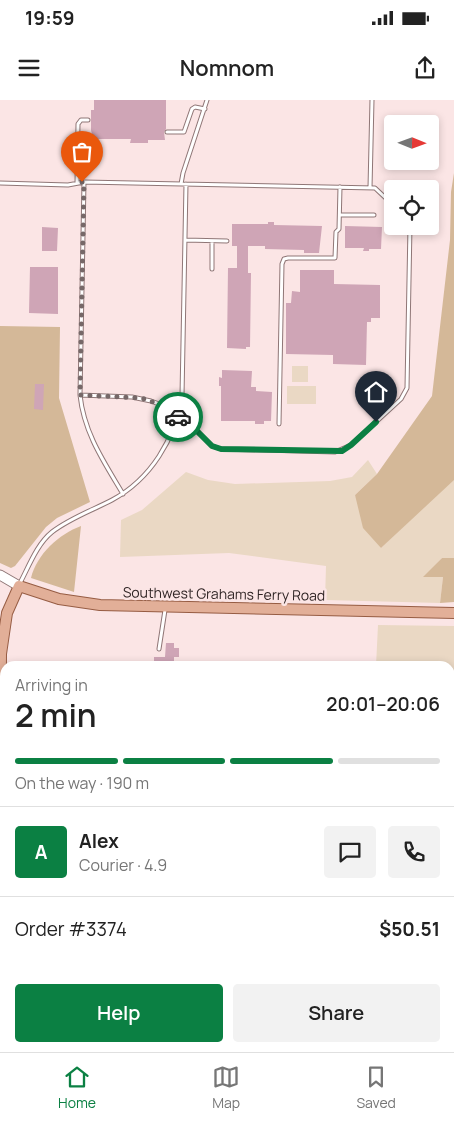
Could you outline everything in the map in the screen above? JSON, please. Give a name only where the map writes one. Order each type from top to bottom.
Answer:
[{"type":"main road","name":"Southwest Grahams Ferry Road","points":[[0,575],[19,586],[59,599],[87,604],[454,613]]},
{"type":"main road","points":[[2,661],[2,645],[7,613],[19,586]]},
{"type":"lane","points":[[19,586],[37,550],[51,533],[64,524],[123,494],[148,472],[164,448],[180,412],[182,396],[184,240],[182,173],[207,100]]},
{"type":"lane","points":[[370,188],[372,100]]},
{"type":"lane","points":[[167,132],[184,132],[192,109],[198,107],[205,109]]},
{"type":"lane","points":[[77,183],[78,122],[88,120]]},
{"type":"lane","points":[[69,142],[78,143]]},
{"type":"lane","points":[[0,183],[84,182],[340,187],[378,189],[384,195]]},
{"type":"lane","points":[[84,182],[81,411],[90,436],[123,494]]},
{"type":"lane","points":[[279,424],[282,264],[288,258],[335,258],[340,215],[340,187]]},
{"type":"lane","points":[[340,215],[374,215]]},
{"type":"lane","points":[[176,420],[195,429],[212,446],[221,449],[336,452],[351,445],[401,399],[407,388],[410,235]]},
{"type":"lane","points":[[184,240],[227,241]]},
{"type":"lane","points":[[212,241],[212,269]]},
{"type":"lane","points":[[80,395],[142,398],[180,412]]},
{"type":"lane","points":[[159,649],[165,606]]},
{"type":"shaded area","points":[[454,173],[454,480],[381,548],[363,528],[355,495],[377,474],[432,396],[450,240],[451,192]]},
{"type":"shaded area","points":[[0,326],[60,327],[59,398],[90,502],[57,518],[46,527],[15,566],[11,568],[0,563]]},
{"type":"shaded area","points":[[292,366],[308,366],[308,382],[292,382]]},
{"type":"shaded area","points":[[287,386],[316,386],[316,404],[287,404]]},
{"type":"shaded area","points":[[368,460],[377,474],[355,495],[381,548],[454,478],[454,558],[442,558],[424,577],[443,577],[440,603],[325,600],[326,566],[229,553],[120,557],[121,520],[142,510],[186,472],[208,480],[235,484],[330,481],[352,477]]},
{"type":"shaded area","points":[[81,526],[74,592],[31,578],[38,561],[50,546],[65,534]]},
{"type":"shaded area","points":[[442,558],[454,558],[454,602],[440,603],[443,577],[423,577]]},
{"type":"shaded area","points":[[378,625],[454,626],[454,661],[376,661]]},
{"type":"building","points":[[94,100],[166,100],[165,140],[148,140],[148,143],[130,143],[131,139],[93,139],[91,110],[94,110]]},
{"type":"building","points":[[268,222],[274,222],[274,225],[322,226],[319,253],[304,253],[304,250],[265,249],[265,246],[248,246],[248,273],[251,273],[250,347],[246,347],[246,349],[227,348],[228,268],[237,268],[237,246],[232,246],[232,224],[268,224]]},
{"type":"building","points":[[345,226],[382,227],[381,249],[363,251],[364,248],[345,248]]},
{"type":"building","points":[[42,227],[58,228],[57,251],[42,251]]},
{"type":"building","points":[[30,267],[58,267],[58,314],[29,313]]},
{"type":"building","points":[[300,270],[334,270],[334,284],[380,285],[380,318],[371,318],[371,322],[367,322],[366,365],[333,364],[333,355],[286,354],[286,303],[291,303],[292,291],[300,292]]},
{"type":"building","points":[[222,370],[252,371],[251,387],[256,387],[256,391],[272,392],[271,421],[264,421],[264,424],[255,424],[255,421],[221,421],[221,386],[219,386],[219,377],[222,378]]},
{"type":"building","points":[[35,384],[44,384],[43,410],[34,409]]},
{"type":"building","points":[[166,643],[174,643],[174,648],[179,648],[179,657],[174,657],[174,661],[154,661],[154,657],[165,657]]},
{"type":"way so far","points":[[82,182],[84,182],[80,395],[142,398],[180,412],[178,417]]},
{"type":"route","points":[[178,417],[176,420],[198,431],[216,448],[336,452],[342,451],[351,445],[376,422]]}]
